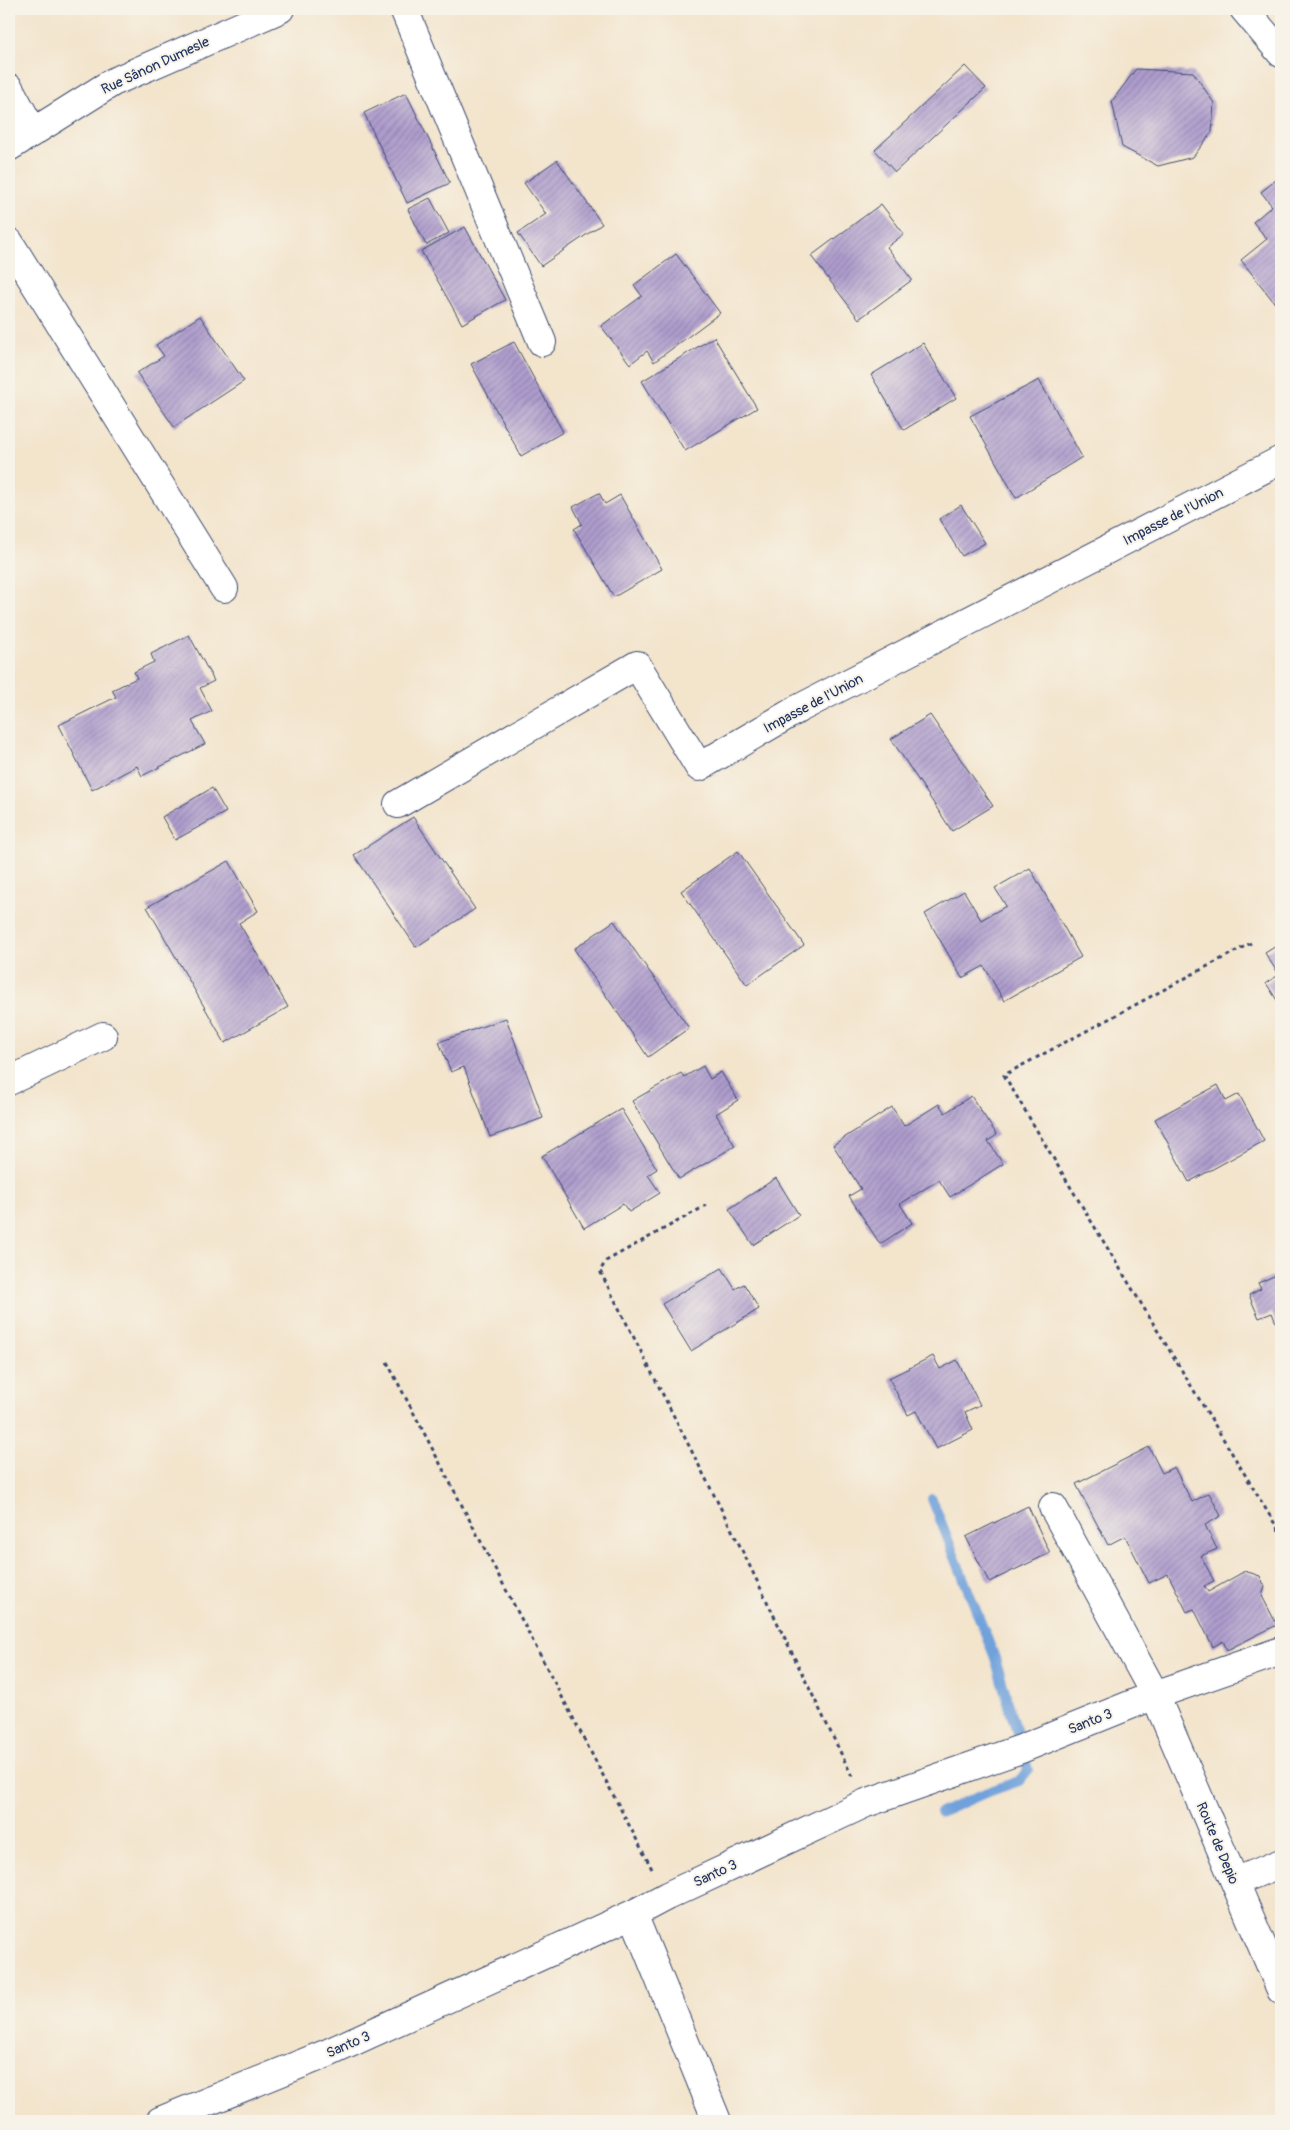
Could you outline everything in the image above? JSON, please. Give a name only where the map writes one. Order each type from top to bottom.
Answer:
[{"type":"street","name":"Rue Sânon Dumesle","points":[[9,147],[113,82],[280,9]]},
{"type":"street","points":[[404,9],[542,342]]},
{"type":"street","points":[[1244,9],[1281,53]]},
{"type":"street","points":[[9,88],[33,132]]},
{"type":"street","points":[[9,242],[224,588]]},
{"type":"street","name":"Impasse de l'Union","points":[[398,804],[637,665],[699,767],[798,709],[1281,460]]},
{"type":"street","points":[[9,1081],[103,1036]]},
{"type":"street","name":"Route de Depio","points":[[1053,1507],[1155,1695],[1281,1990]]},
{"type":"street","name":"Santo 3","points":[[160,2121],[328,2053],[633,1914],[667,1896],[866,1804],[1022,1749],[1155,1695],[1281,1651]]},
{"type":"street","points":[[1235,1882],[1281,1863]]},
{"type":"street","points":[[633,1914],[717,2121]]},
{"type":"path","points":[[1251,944],[1004,1075],[1281,1534]]},
{"type":"path","points":[[708,1205],[606,1262],[600,1272],[740,1546],[866,1804]]},
{"type":"path","points":[[388,1362],[667,1896]]},
{"type":"building","points":[[965,66],[986,88],[895,172],[875,150]]},
{"type":"building","points":[[1136,69],[1193,72],[1214,103],[1212,132],[1193,157],[1158,166],[1122,147],[1112,101]]},
{"type":"building","points":[[406,93],[450,183],[407,203],[364,113]]},
{"type":"building","points":[[557,160],[602,224],[541,266],[518,233],[546,214],[524,183]]},
{"type":"building","points":[[1281,176],[1281,311],[1241,260],[1267,239],[1253,222],[1272,206],[1261,192]]},
{"type":"building","points":[[430,198],[449,233],[426,245],[408,209]]},
{"type":"building","points":[[881,204],[904,234],[887,247],[912,280],[859,319],[811,256]]},
{"type":"building","points":[[465,227],[505,300],[462,324],[421,251]]},
{"type":"building","points":[[676,254],[720,313],[654,362],[647,351],[630,364],[601,326],[642,296],[634,285]]},
{"type":"building","points":[[200,316],[244,381],[174,427],[137,373],[164,356],[156,345]]},
{"type":"building","points":[[714,337],[757,408],[685,451],[642,381]]},
{"type":"building","points":[[514,342],[563,432],[521,456],[471,364]]},
{"type":"building","points":[[923,343],[956,398],[904,430],[871,375]]},
{"type":"building","points":[[1039,380],[1082,457],[1016,498],[970,416]]},
{"type":"building","points":[[599,493],[605,504],[620,495],[662,569],[614,597],[574,529],[582,524],[573,507]]},
{"type":"building","points":[[961,505],[985,543],[962,556],[939,519]]},
{"type":"building","points":[[189,635],[214,681],[200,688],[212,711],[192,721],[205,744],[142,776],[137,766],[92,790],[59,725],[116,697],[112,690],[137,678],[134,672],[154,662],[151,654]]},
{"type":"building","points":[[930,715],[993,806],[952,831],[891,739]]},
{"type":"building","points":[[212,788],[226,812],[175,840],[162,817]]},
{"type":"building","points":[[413,817],[475,909],[416,947],[354,855]]},
{"type":"building","points":[[738,851],[804,945],[747,985],[681,891]]},
{"type":"building","points":[[229,861],[258,911],[239,923],[288,1007],[225,1043],[147,907]]},
{"type":"building","points":[[1030,868],[1081,957],[1004,1001],[984,966],[962,978],[925,914],[964,891],[981,920],[1006,906],[995,888]]},
{"type":"building","points":[[614,921],[689,1028],[648,1057],[574,949]]},
{"type":"building","points":[[1281,943],[1280,1005],[1266,983],[1279,975],[1265,953]]},
{"type":"building","points":[[506,1018],[543,1118],[490,1137],[464,1067],[451,1072],[439,1042]]},
{"type":"building","points":[[703,1066],[710,1079],[721,1072],[738,1100],[716,1114],[735,1146],[679,1179],[632,1101],[681,1073],[684,1077]]},
{"type":"building","points":[[1218,1085],[1226,1101],[1239,1094],[1264,1141],[1189,1182],[1155,1119]]},
{"type":"building","points":[[971,1096],[997,1135],[988,1141],[1003,1164],[950,1197],[939,1180],[900,1204],[912,1223],[880,1244],[849,1196],[861,1189],[833,1145],[892,1107],[904,1126],[939,1104],[945,1113]]},
{"type":"building","points":[[621,1109],[657,1169],[648,1175],[660,1193],[629,1212],[623,1204],[584,1228],[542,1156]]},
{"type":"building","points":[[776,1178],[799,1215],[753,1245],[729,1209]]},
{"type":"building","points":[[722,1268],[735,1289],[744,1284],[759,1309],[691,1351],[662,1304]]},
{"type":"building","points":[[1281,1273],[1281,1335],[1272,1313],[1259,1318],[1249,1295],[1261,1289],[1258,1283]]},
{"type":"building","points":[[933,1356],[940,1369],[957,1360],[980,1405],[965,1412],[973,1430],[936,1449],[916,1411],[908,1415],[889,1378]]},
{"type":"building","points":[[1149,1447],[1162,1473],[1174,1467],[1192,1502],[1209,1493],[1221,1516],[1205,1525],[1217,1549],[1201,1556],[1214,1581],[1204,1586],[1208,1592],[1245,1571],[1260,1576],[1265,1587],[1262,1596],[1277,1625],[1227,1650],[1223,1641],[1213,1647],[1194,1609],[1187,1612],[1168,1574],[1149,1583],[1125,1536],[1108,1545],[1076,1484]]},
{"type":"building","points":[[1028,1506],[1050,1553],[989,1582],[966,1537]]},
{"type":"waterway","points":[[932,1499],[995,1658],[1028,1770],[1019,1781],[985,1793],[940,1813]]}]
